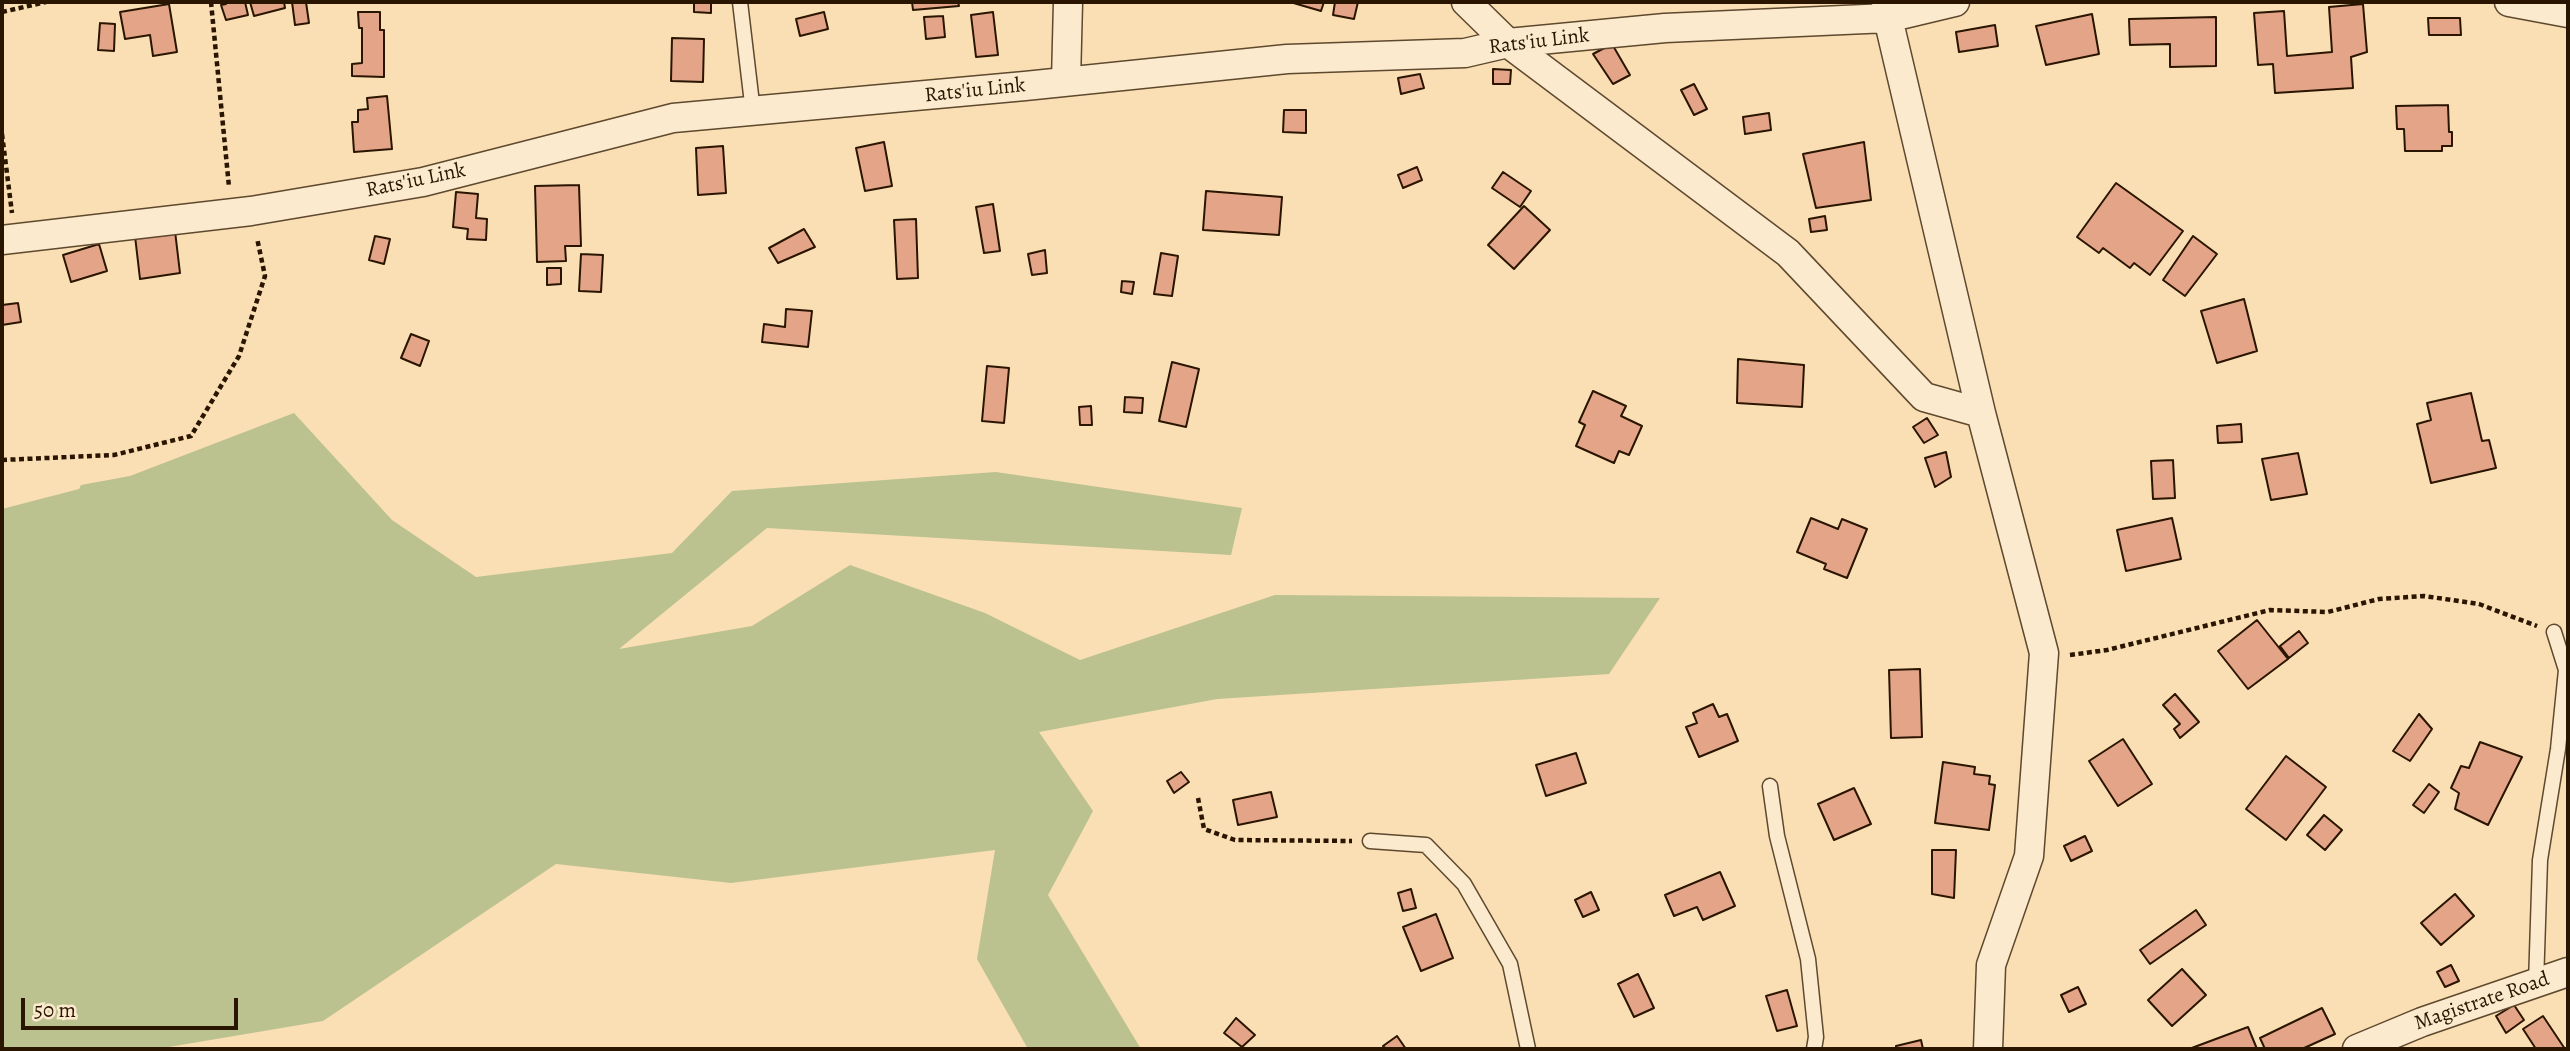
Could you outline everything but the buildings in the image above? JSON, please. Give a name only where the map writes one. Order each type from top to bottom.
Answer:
[{"type":"street","points":[[1066,81],[1068,2]]},
{"type":"street","points":[[1465,2],[1508,43],[1788,253],[1924,397],[1981,413]]},
{"type":"street","name":"Rats'iu Link","points":[[8,238],[241,212],[424,182],[673,118],[1287,59],[1465,53],[1508,43],[1955,2]]},
{"type":"street","points":[[2509,2],[2568,13]]},
{"type":"street","points":[[1887,10],[1981,413],[2044,653],[2029,856],[1991,965],[1989,1049]]},
{"type":"street","name":"Magistrate Road","points":[[2357,1049],[2422,1022],[2568,972]]},
{"type":"lane","points":[[740,2],[753,112]]},
{"type":"lane","points":[[2536,984],[2540,860],[2558,748],[2566,670],[2554,632]]},
{"type":"lane","points":[[1770,786],[1777,836],[1808,959],[1816,1037],[1814,1049]]},
{"type":"lane","points":[[1370,841],[1426,845],[1464,884],[1510,964],[1528,1049]]},
{"type":"path","points":[[2,12],[46,2]]},
{"type":"path","points":[[2,460],[114,455],[191,436],[239,356],[265,276],[241,212],[211,2]]},
{"type":"path","points":[[2,134],[8,238]]},
{"type":"path","points":[[2044,653],[2055,657],[2107,650],[2270,610],[2328,612],[2379,599],[2424,596],[2479,604],[2554,632]]},
{"type":"path","points":[[1198,798],[1204,829],[1235,840],[1370,841]]},
{"type":"green space","points":[[294,413],[392,520],[476,577],[672,553],[732,491],[996,472],[1242,508],[1231,555],[767,528],[619,649],[752,626],[850,565],[985,613],[1080,660],[1275,595],[1660,598],[1609,674],[1217,699],[1039,732],[1093,811],[1048,895],[1141,1049],[1028,1049],[977,959],[995,850],[731,883],[556,864],[323,1021],[157,1049],[2,1049],[2,509],[79,489],[81,485],[130,476]]}]
